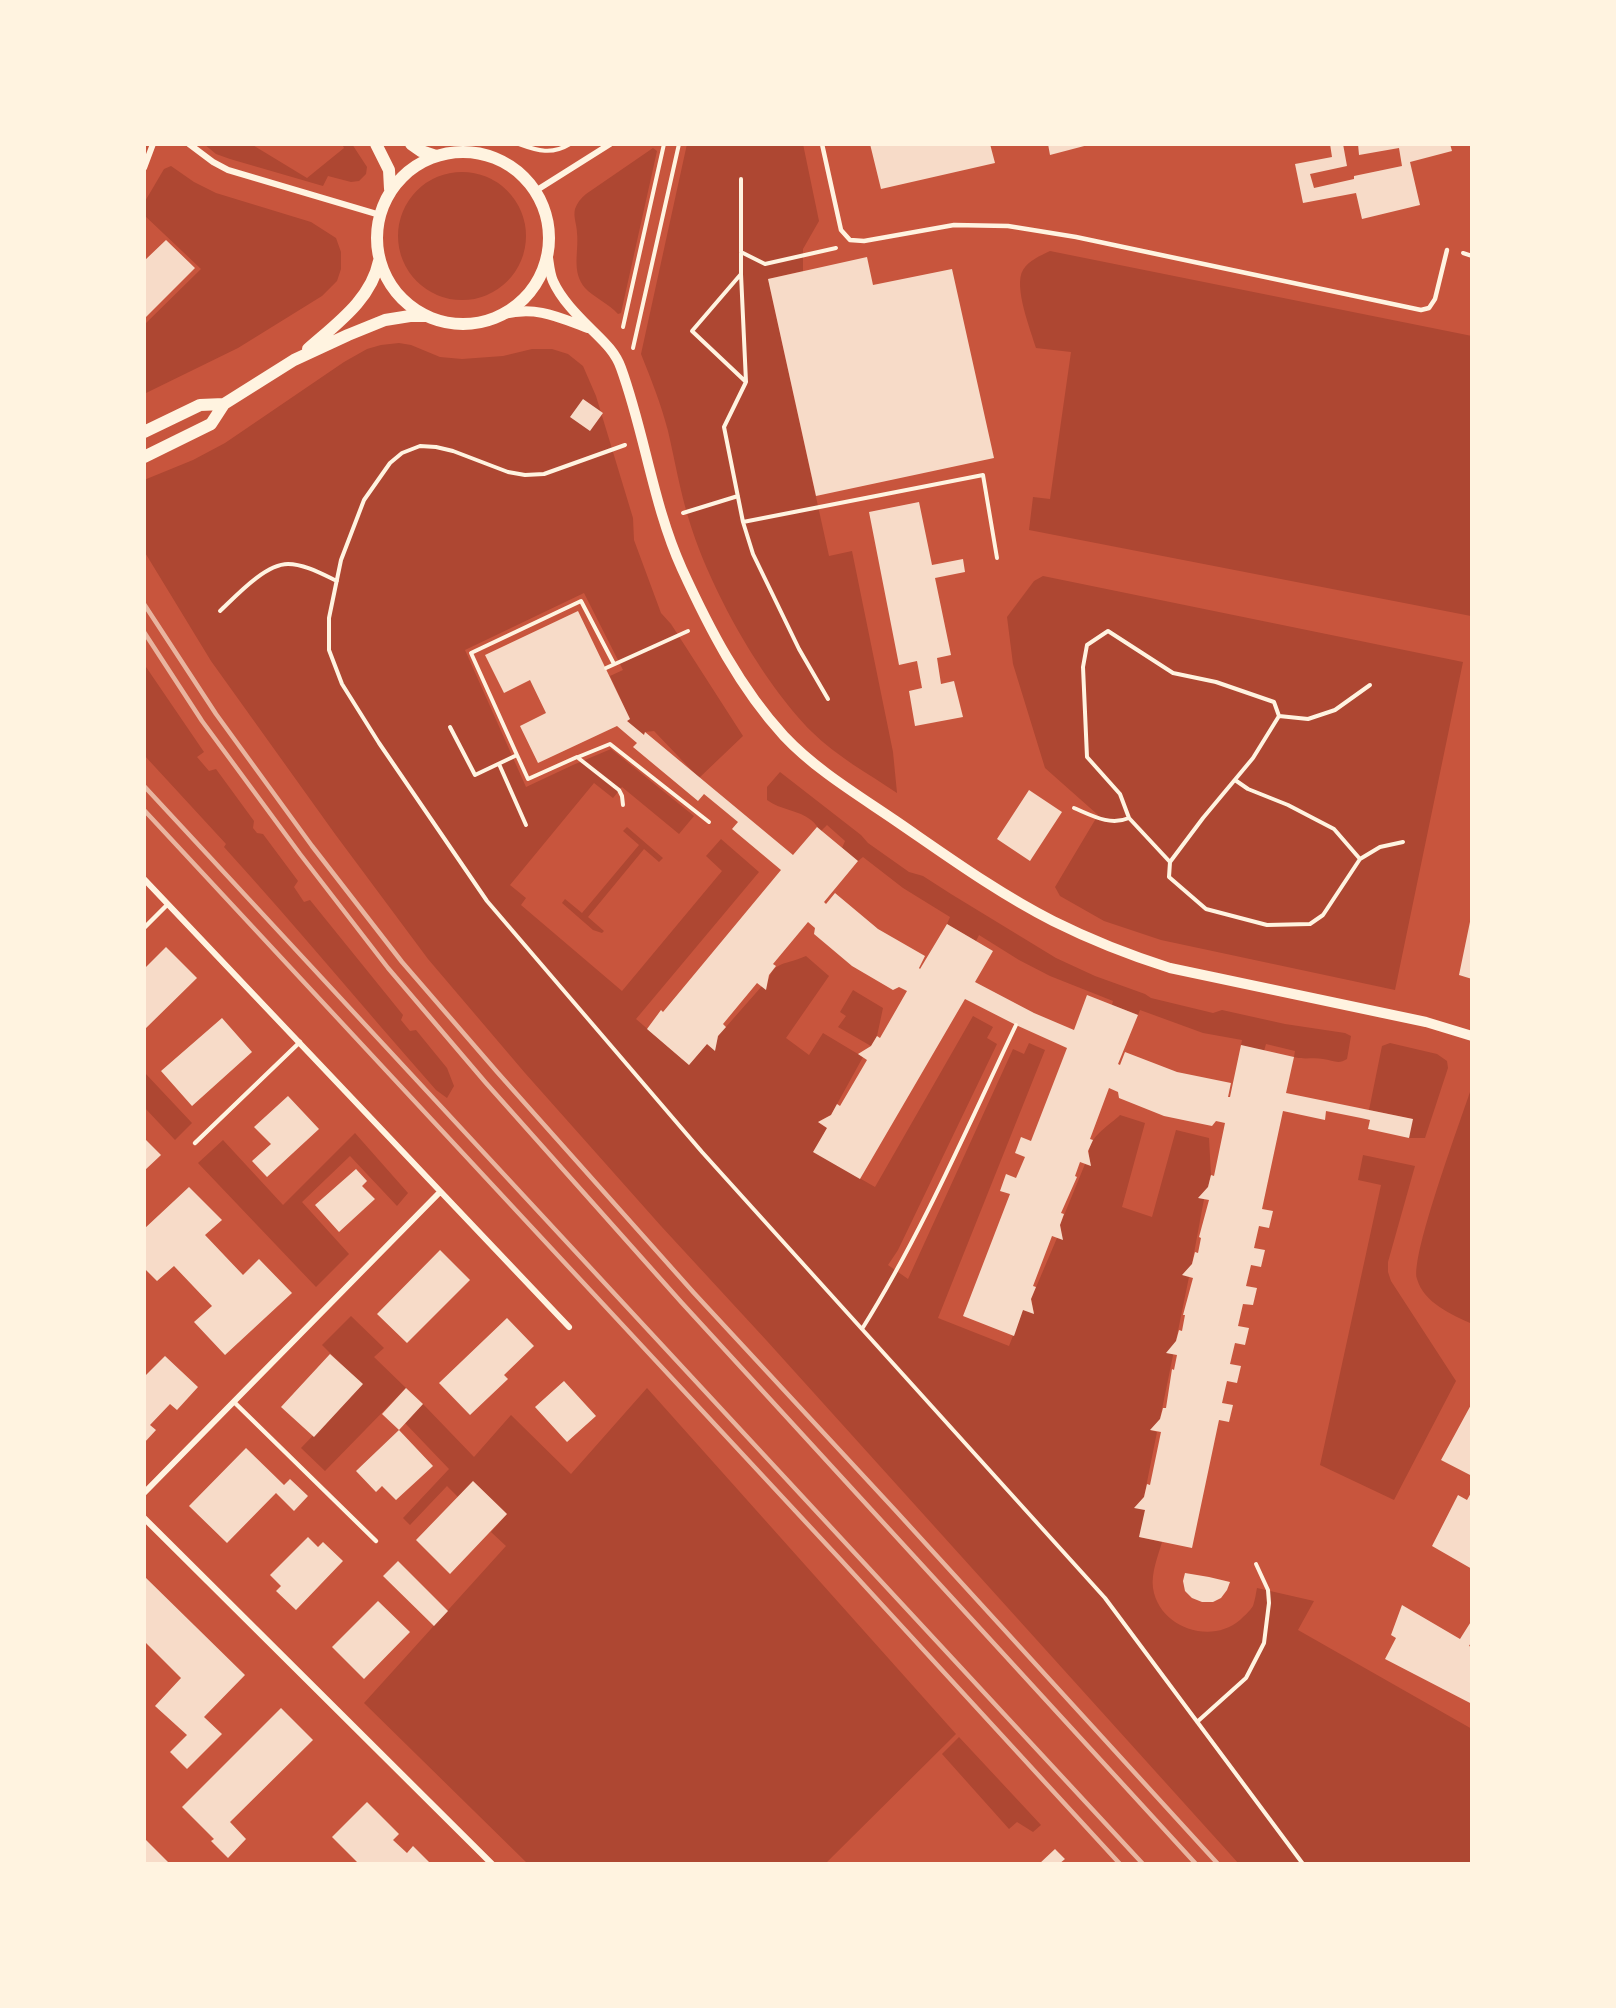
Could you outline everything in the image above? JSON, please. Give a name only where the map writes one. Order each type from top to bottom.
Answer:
[{"type":"main road","points":[[376,144],[389,170],[390,189]]},
{"type":"main road","points":[[411,144],[421,151],[436,156]]},
{"type":"main road","points":[[144,457],[211,424],[224,404],[294,360],[385,320],[426,316],[464,324],[488,321],[504,314],[519,303],[535,280],[543,267],[547,252],[546,213],[537,190],[517,170],[494,157],[466,151],[436,156],[405,174],[390,189],[380,214],[377,236],[379,261],[377,273],[362,298],[294,360]]},
{"type":"main road","points":[[379,261],[392,286],[404,301],[426,316]]},
{"type":"main road","points":[[144,432],[200,405],[224,404]]},
{"type":"street","points":[[144,168],[153,144]]},
{"type":"street","points":[[189,144],[228,170],[380,214]]},
{"type":"street","points":[[537,190],[610,144]]},
{"type":"street","points":[[547,252],[554,283],[572,309],[607,344],[619,363],[629,389],[656,494],[681,567],[719,643],[755,700],[803,754],[946,856],[1031,909],[1090,939],[1134,957],[1170,968],[1426,1022],[1472,1036]]},
{"type":"street","points":[[504,314],[519,310],[532,310],[591,329]]},
{"type":"street","points":[[144,879],[569,1327]]},
{"type":"street","points":[[144,1493],[440,1192]]},
{"type":"street","points":[[144,1518],[492,1864]]},
{"type":"lane","points":[[822,144],[841,230],[849,240],[864,241],[954,225],[1008,226],[1076,237],[1421,310],[1429,308],[1435,299],[1447,250]]},
{"type":"lane","points":[[144,927],[168,904]]},
{"type":"lane","points":[[195,1143],[300,1042]]},
{"type":"lane","points":[[234,1402],[376,1541]]},
{"type":"path","points":[[519,144],[533,150],[549,152],[570,144]]},
{"type":"path","points":[[623,327],[664,144]]},
{"type":"path","points":[[635,347],[679,144]]},
{"type":"path","points":[[741,179],[741,274],[746,382],[724,428],[743,522],[753,554],[799,649],[828,699]]},
{"type":"path","points":[[741,252],[765,264],[834,250],[849,240]]},
{"type":"path","points":[[741,274],[692,331],[746,382]]},
{"type":"path","points":[[642,440],[544,474],[525,475],[508,472],[436,447],[420,446],[402,453],[390,463],[364,501],[341,560],[329,618],[329,650],[342,684],[379,743],[487,901],[702,1152],[1105,1598],[1303,1864]]},
{"type":"path","points":[[743,522],[983,475],[997,558]]},
{"type":"path","points":[[683,513],[738,496]]},
{"type":"path","points":[[220,611],[257,578],[275,567],[288,564],[298,566],[337,580]]},
{"type":"path","points":[[614,664],[581,601],[471,653],[528,779],[610,744],[709,822]]},
{"type":"path","points":[[606,668],[688,631]]},
{"type":"path","points":[[1170,862],[1129,818],[1120,794],[1087,757],[1083,667],[1087,645],[1108,631],[1173,673],[1216,682],[1274,702],[1279,716]]},
{"type":"path","points":[[1279,716],[1308,719],[1335,710],[1370,685]]},
{"type":"path","points":[[1279,716],[1253,758],[1170,862],[1169,877],[1206,909],[1267,925],[1310,924],[1323,915],[1360,859],[1380,847],[1403,843]]},
{"type":"path","points":[[450,727],[476,775],[517,755]]},
{"type":"path","points":[[577,757],[619,790],[623,806]]},
{"type":"path","points":[[499,764],[526,825]]},
{"type":"path","points":[[1235,780],[1248,789],[1288,805],[1334,829],[1360,859]]},
{"type":"path","points":[[1074,808],[1107,821],[1121,821],[1129,818]]},
{"type":"path","points":[[862,1329],[897,1272],[1016,1025]]},
{"type":"path","points":[[1197,1722],[1246,1678],[1264,1643],[1269,1590],[1256,1564]]},
{"type":"shaded area","points":[[204,144],[251,144],[307,178],[344,148],[342,144],[352,144],[367,167],[366,174],[359,181],[351,182],[328,176],[323,186],[230,159],[216,154]]},
{"type":"shaded area","points":[[687,144],[803,144],[819,221],[803,249],[803,271],[768,279],[829,556],[852,551],[893,752],[897,793],[821,741],[774,687],[756,661],[724,603],[698,546],[689,520],[668,431],[641,354]]},
{"type":"shaded area","points":[[653,148],[657,151],[621,313],[618,314],[588,291],[578,275],[575,209],[586,194]]},
{"type":"shaded area","points":[[171,166],[194,182],[216,193],[311,222],[336,238],[341,252],[341,269],[337,281],[322,296],[238,348],[144,394],[144,325],[201,269],[144,215],[144,203],[164,169]]},
{"type":"shaded area","points":[[462,172],[486,177],[507,191],[521,212],[526,236],[521,260],[507,281],[486,295],[462,300],[438,295],[417,281],[403,260],[398,236],[403,212],[417,191],[438,177]]},
{"type":"shaded area","points":[[1050,251],[1472,336],[1471,616],[1029,530],[1033,497],[1050,499],[1071,352],[1036,348],[1021,297],[1020,277],[1023,270],[1032,261]]},
{"type":"shaded area","points":[[399,343],[411,345],[440,357],[462,359],[503,356],[532,349],[552,349],[568,354],[583,366],[596,396],[633,518],[634,540],[661,613],[671,624],[743,736],[699,778],[654,731],[645,732],[644,735],[627,721],[630,719],[610,676],[623,670],[584,593],[465,650],[526,787],[611,749],[694,816],[679,834],[622,787],[613,798],[594,783],[510,885],[526,898],[521,905],[622,991],[722,871],[706,856],[721,839],[759,872],[636,1019],[689,1065],[707,1044],[715,1050],[718,1036],[762,986],[766,989],[768,979],[775,968],[806,956],[829,976],[786,1038],[809,1055],[823,1033],[863,1057],[831,1115],[818,1122],[827,1128],[814,1152],[875,1187],[973,1016],[993,1027],[987,1038],[997,1044],[898,1250],[888,1265],[908,1279],[1013,1049],[1024,1054],[1029,1043],[1045,1050],[938,1318],[1009,1346],[1023,1310],[1034,1313],[1031,1299],[1057,1238],[1062,1239],[1060,1225],[1085,1164],[1091,1166],[1090,1145],[1097,1135],[1120,1115],[1145,1123],[1122,1207],[1152,1217],[1176,1130],[1209,1138],[1211,1175],[1208,1187],[1199,1197],[1204,1199],[1192,1264],[1183,1275],[1189,1277],[1160,1419],[1151,1430],[1157,1432],[1144,1497],[1135,1507],[1145,1510],[1140,1537],[1162,1542],[1153,1576],[1153,1588],[1157,1602],[1165,1613],[1188,1628],[1215,1631],[1228,1627],[1249,1612],[1253,1606],[1257,1588],[1314,1601],[1298,1630],[1472,1729],[1472,1864],[1239,1864],[525,1073],[428,959],[211,661],[144,551],[144,480],[193,460],[225,443],[344,362],[367,349]]},
{"type":"shaded area","points":[[1043,576],[1463,662],[1395,990],[1161,940],[1104,921],[1060,896],[1055,887],[1098,815],[1045,768],[1013,664],[1007,617],[1034,581]]},
{"type":"shaded area","points":[[144,664],[204,752],[197,757],[209,771],[216,769],[254,821],[253,828],[257,833],[263,834],[298,881],[294,887],[304,902],[310,900],[403,1015],[401,1020],[410,1031],[416,1030],[447,1068],[454,1086],[447,1098],[436,1090],[224,847],[226,844],[144,755]]},
{"type":"shaded area","points":[[780,772],[861,835],[868,843],[909,872],[923,876],[1056,958],[1151,998],[1213,1013],[1222,1010],[1285,1024],[1345,1033],[1351,1036],[1347,1059],[1338,1062],[1319,1058],[1298,1058],[1294,1057],[1295,1051],[1266,1044],[1264,1051],[1241,1045],[1242,1040],[1203,1033],[1140,1010],[1138,1015],[1112,1005],[1113,1001],[1050,976],[979,935],[976,941],[947,924],[950,917],[903,888],[863,857],[858,861],[842,848],[845,841],[827,825],[821,831],[806,817],[767,800],[767,787]]},
{"type":"shaded area","points":[[627,827],[663,858],[659,862],[644,849],[588,917],[604,931],[602,933],[593,930],[562,903],[565,899],[582,913],[639,845],[623,831]]},
{"type":"shaded area","points":[[853,990],[883,1008],[877,1036],[871,1046],[838,1027],[846,1016],[840,1012]]},
{"type":"shaded area","points":[[1390,1043],[1437,1054],[1447,1061],[1448,1068],[1425,1138],[1409,1138],[1412,1119],[1369,1110],[1382,1046]]},
{"type":"shaded area","points":[[145,1073],[192,1123],[175,1140],[144,1107]]},
{"type":"shaded area","points":[[1472,1086],[1472,1324],[1439,1307],[1426,1295],[1417,1279],[1417,1265],[1429,1216]]},
{"type":"shaded area","points":[[355,1133],[408,1193],[397,1206],[350,1156],[302,1202],[349,1254],[316,1287],[198,1163],[223,1140],[283,1205]]},
{"type":"shaded area","points":[[1363,1155],[1415,1166],[1388,1262],[1388,1272],[1391,1281],[1456,1381],[1394,1500],[1320,1465],[1381,1185],[1358,1180]]},
{"type":"shaded area","points":[[351,1316],[384,1348],[374,1357],[406,1388],[325,1471],[301,1448],[362,1385],[322,1345]]},
{"type":"shaded area","points":[[647,1388],[956,1734],[825,1864],[528,1864],[364,1703],[506,1546],[491,1532],[507,1514],[473,1481],[458,1497],[447,1486],[410,1525],[403,1518],[449,1469],[405,1423],[423,1404],[474,1457],[511,1415],[571,1474]]},
{"type":"shaded area","points":[[959,1737],[1041,1825],[1033,1832],[1017,1822],[1009,1829],[942,1754]]},
{"type":"building","points":[[870,144],[990,144],[995,163],[881,189]]},
{"type":"building","points":[[1048,144],[1088,144],[1088,145],[1050,155]]},
{"type":"building","points":[[1330,144],[1343,144],[1347,166],[1310,174],[1314,188],[1354,179],[1354,176],[1402,166],[1399,148],[1359,155],[1358,144],[1450,144],[1452,151],[1410,162],[1420,205],[1362,219],[1356,193],[1303,203],[1295,164],[1332,157]]},
{"type":"building","points":[[166,240],[195,268],[144,319],[144,261]]},
{"type":"building","points":[[867,257],[873,285],[952,269],[994,458],[816,496],[768,279]]},
{"type":"building","points":[[583,399],[603,413],[590,431],[570,417]]},
{"type":"building","points":[[919,502],[932,565],[963,559],[965,572],[935,578],[951,655],[937,658],[941,684],[954,681],[963,717],[915,726],[909,691],[922,688],[917,661],[899,665],[869,512]]},
{"type":"building","points":[[578,611],[630,719],[627,721],[644,735],[645,732],[793,855],[817,827],[858,861],[824,902],[826,904],[835,893],[878,929],[925,956],[920,969],[947,924],[993,951],[975,982],[1034,1013],[1074,1030],[1087,995],[1138,1015],[1118,1064],[1120,1065],[1125,1052],[1177,1072],[1231,1083],[1228,1097],[1230,1097],[1241,1045],[1294,1057],[1286,1093],[1413,1119],[1409,1138],[1368,1129],[1370,1120],[1361,1118],[1326,1111],[1325,1120],[1283,1111],[1262,1209],[1273,1211],[1269,1228],[1259,1226],[1254,1248],[1265,1250],[1261,1267],[1251,1265],[1246,1286],[1257,1288],[1253,1305],[1243,1304],[1238,1326],[1249,1328],[1245,1345],[1235,1343],[1230,1364],[1241,1366],[1237,1383],[1227,1381],[1222,1403],[1233,1405],[1229,1422],[1219,1420],[1192,1548],[1139,1537],[1145,1510],[1134,1508],[1144,1497],[1147,1484],[1150,1485],[1161,1432],[1150,1430],[1160,1419],[1163,1408],[1166,1408],[1172,1369],[1174,1370],[1177,1355],[1166,1353],[1176,1341],[1179,1330],[1182,1331],[1185,1315],[1183,1315],[1193,1278],[1182,1275],[1192,1264],[1195,1252],[1198,1253],[1201,1238],[1199,1237],[1209,1200],[1198,1198],[1208,1187],[1211,1175],[1214,1176],[1225,1123],[1216,1121],[1212,1126],[1164,1116],[1119,1098],[1118,1092],[1109,1088],[1090,1139],[1093,1140],[1088,1151],[1091,1166],[1080,1162],[1075,1176],[1077,1177],[1061,1213],[1064,1214],[1060,1225],[1063,1240],[1052,1236],[1033,1286],[1036,1287],[1031,1299],[1034,1314],[1023,1310],[1014,1336],[963,1316],[1010,1194],[1000,1191],[1006,1174],[1016,1178],[1025,1157],[1015,1153],[1021,1137],[1031,1141],[1067,1048],[965,999],[860,1179],[813,1152],[827,1128],[818,1122],[831,1115],[837,1104],[840,1106],[867,1060],[858,1054],[871,1046],[877,1036],[880,1038],[907,991],[899,987],[893,990],[852,966],[814,934],[815,928],[808,922],[773,964],[776,966],[769,975],[766,990],[757,983],[723,1024],[726,1027],[718,1036],[715,1051],[707,1044],[689,1065],[647,1029],[781,870],[732,829],[738,822],[704,794],[698,801],[633,747],[637,743],[617,726],[538,763],[520,726],[546,713],[530,680],[504,693],[485,655]]},
{"type":"building","points":[[1029,790],[1062,812],[1030,861],[997,839]]},
{"type":"building","points":[[1472,917],[1472,979],[1459,975]]},
{"type":"building","points":[[166,947],[197,978],[144,1030],[144,969]]},
{"type":"building","points":[[222,1018],[252,1052],[192,1106],[161,1071]]},
{"type":"building","points":[[288,1096],[319,1129],[267,1177],[252,1161],[271,1144],[254,1127]]},
{"type":"building","points":[[144,1138],[161,1155],[144,1171]]},
{"type":"building","points":[[356,1169],[367,1181],[362,1186],[375,1199],[339,1232],[315,1205]]},
{"type":"building","points":[[189,1187],[222,1220],[205,1235],[243,1275],[259,1259],[292,1293],[225,1355],[194,1322],[212,1306],[174,1266],[157,1281],[144,1268],[144,1229]]},
{"type":"building","points":[[440,1250],[470,1280],[407,1343],[377,1314]]},
{"type":"building","points":[[507,1318],[534,1346],[504,1375],[508,1379],[470,1415],[439,1383]]},
{"type":"building","points":[[330,1354],[363,1384],[314,1437],[281,1407]]},
{"type":"building","points":[[165,1356],[198,1387],[177,1410],[170,1404],[150,1425],[156,1430],[144,1443],[144,1377]]},
{"type":"building","points":[[564,1381],[596,1416],[567,1442],[535,1407]]},
{"type":"building","points":[[406,1388],[423,1404],[399,1430],[382,1414]]},
{"type":"building","points":[[1472,1403],[1472,1476],[1441,1460]]},
{"type":"building","points":[[399,1430],[433,1466],[396,1500],[382,1486],[376,1492],[356,1471]]},
{"type":"building","points":[[246,1448],[284,1485],[290,1479],[308,1496],[294,1511],[276,1493],[227,1543],[189,1506]]},
{"type":"building","points":[[473,1481],[507,1514],[450,1574],[416,1540]]},
{"type":"building","points":[[1472,1491],[1472,1569],[1432,1546],[1458,1495],[1467,1500]]},
{"type":"building","points":[[308,1537],[318,1547],[323,1542],[343,1561],[296,1610],[276,1591],[281,1586],[270,1575]]},
{"type":"building","points":[[398,1561],[448,1611],[434,1626],[383,1576]]},
{"type":"building","points":[[1185,1573],[1230,1582],[1221,1598],[1213,1602],[1202,1602],[1192,1598],[1185,1591],[1183,1581]]},
{"type":"building","points":[[144,1576],[245,1675],[204,1717],[222,1734],[187,1769],[170,1752],[187,1735],[155,1706],[181,1678],[144,1641]]},
{"type":"building","points":[[378,1601],[410,1632],[364,1679],[332,1647]]},
{"type":"building","points":[[1402,1605],[1460,1639],[1472,1620],[1472,1641],[1469,1646],[1472,1647],[1472,1704],[1385,1659],[1396,1638],[1391,1635]]},
{"type":"building","points":[[281,1708],[313,1740],[230,1822],[246,1839],[228,1858],[211,1841],[214,1839],[182,1807]]},
{"type":"building","points":[[367,1802],[399,1834],[393,1840],[407,1853],[413,1846],[431,1864],[359,1864],[332,1837]]},
{"type":"building","points":[[144,1838],[170,1864],[144,1864]]},
{"type":"building","points":[[1055,1849],[1065,1859],[1059,1864],[1039,1864]]},
{"type":"railway","points":[[144,604],[216,714],[312,846],[402,962],[694,1293],[1218,1864]]},
{"type":"railway","points":[[144,632],[202,721],[300,854],[388,968],[486,1083],[682,1303],[1196,1864]]},
{"type":"railway","points":[[144,786],[1143,1864]]},
{"type":"railway","points":[[144,810],[1120,1864]]}]
